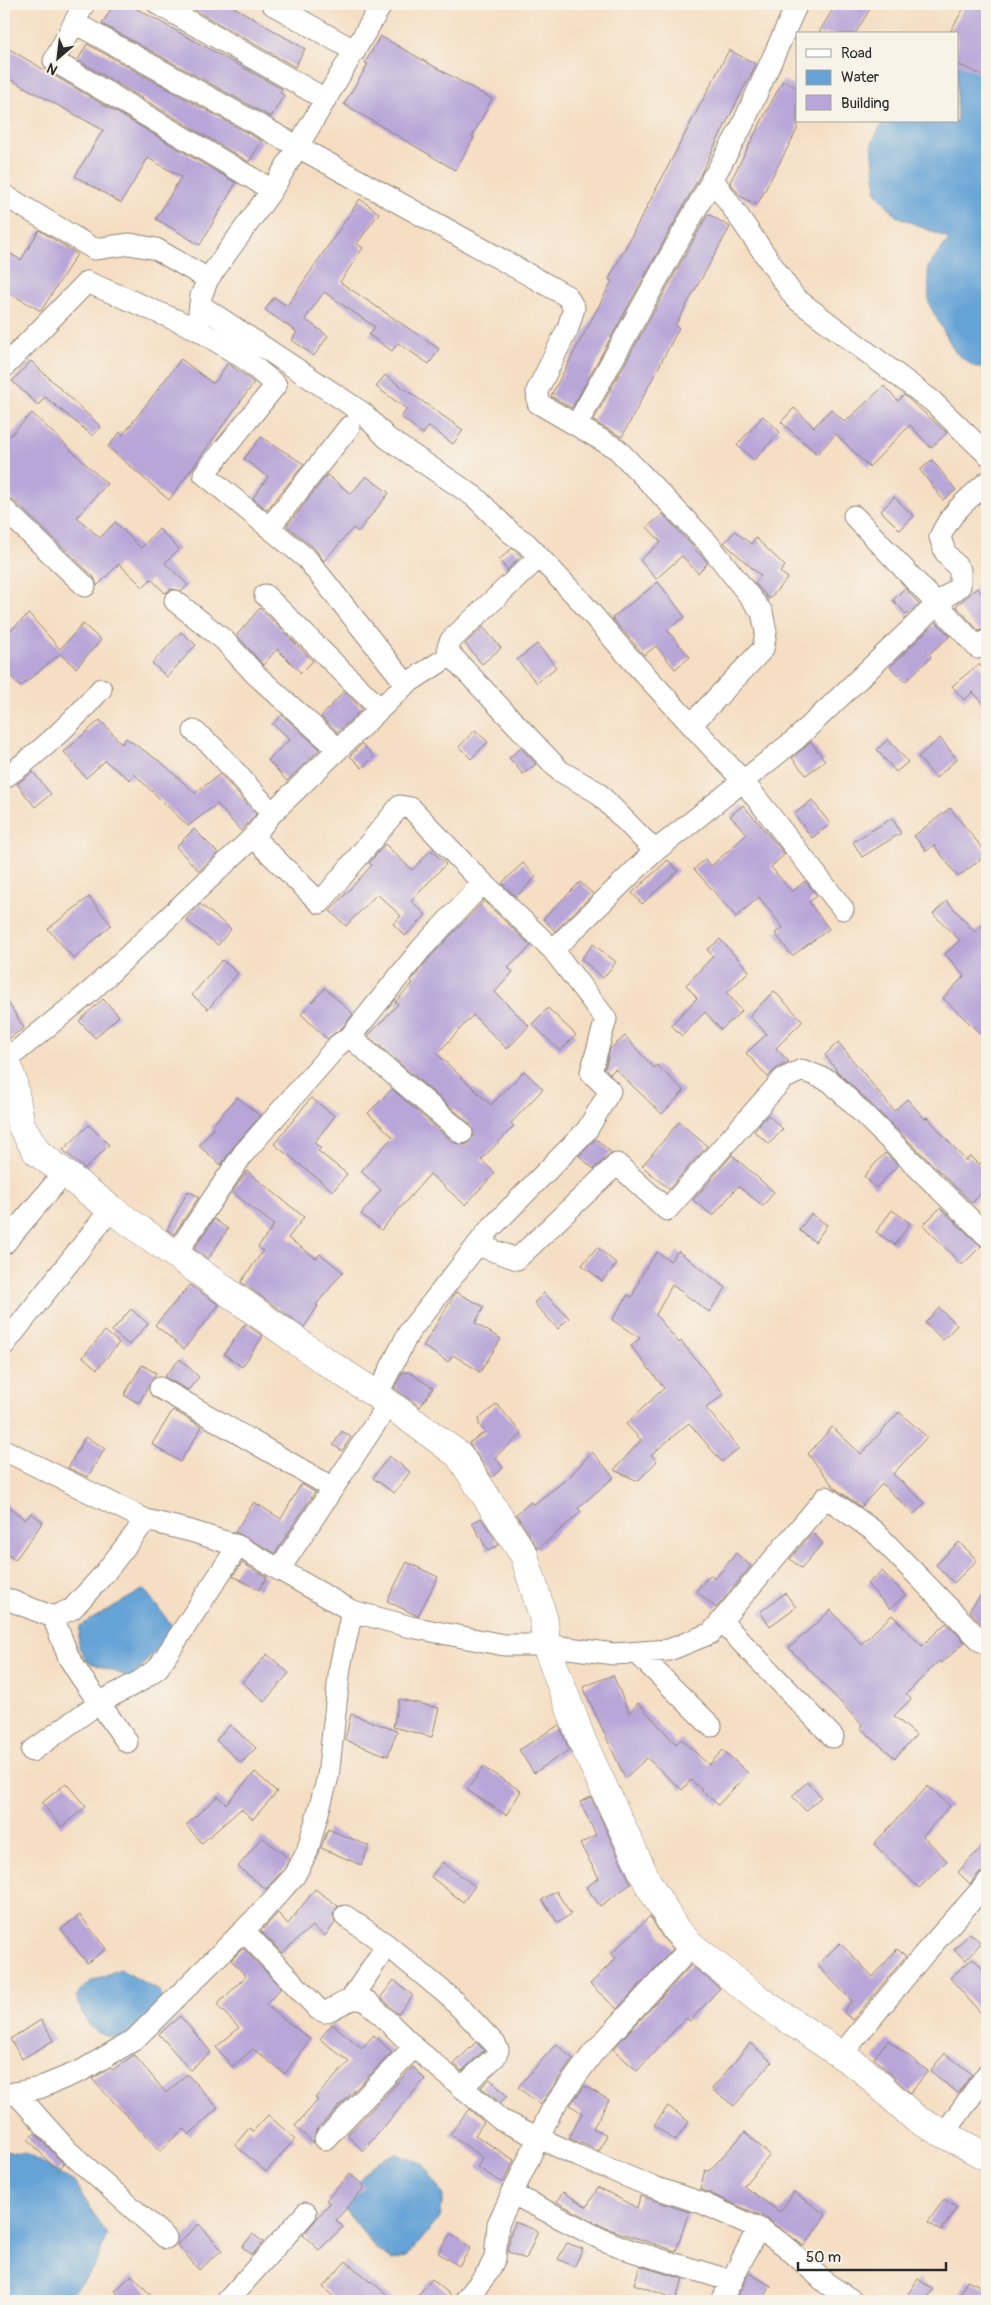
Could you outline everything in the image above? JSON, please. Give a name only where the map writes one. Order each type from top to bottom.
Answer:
[{"type":"street","points":[[84,4],[54,61],[272,190]]},
{"type":"street","points":[[158,4],[325,99]]},
{"type":"street","points":[[272,4],[355,51]]},
{"type":"street","points":[[197,329],[201,296],[208,279],[272,190],[382,4]]},
{"type":"street","points":[[577,424],[742,126],[796,4]]},
{"type":"street","points":[[75,23],[567,296],[574,308],[568,328],[537,392],[538,403],[617,449],[706,542],[762,612],[766,632],[763,649],[691,725]]},
{"type":"street","points":[[712,178],[795,298],[932,402],[987,454]]},
{"type":"street","points":[[4,195],[94,250],[130,244],[156,249],[208,279]]},
{"type":"street","points":[[4,367],[87,282],[197,329],[245,359],[276,384],[204,474],[307,559],[406,684]]},
{"type":"street","points":[[200,305],[363,413],[387,438],[475,497],[511,533],[526,543],[743,781],[843,909]]},
{"type":"street","points":[[270,528],[350,427]]},
{"type":"street","points":[[554,950],[654,851],[796,739],[937,604],[960,586],[960,570],[945,552],[940,537],[955,511],[987,482]]},
{"type":"street","points":[[4,509],[85,586]]},
{"type":"street","points":[[854,516],[937,604],[984,649]]},
{"type":"street","points":[[538,558],[451,640],[448,647],[451,655],[560,771],[597,792],[654,851]]},
{"type":"street","points":[[265,595],[380,709]]},
{"type":"street","points":[[176,601],[224,640],[255,674],[338,749]]},
{"type":"street","points":[[451,655],[406,684],[272,813],[253,837],[7,1072],[21,1125],[37,1152],[111,1209],[322,1359],[383,1399],[459,1455],[524,1555],[544,1620],[546,1644],[584,1743],[648,1883],[676,1930],[692,1946],[761,2002],[862,2069],[916,2119],[987,2157]]},
{"type":"street","points":[[4,778],[37,754],[73,722],[100,689]]},
{"type":"street","points":[[194,731],[212,746],[272,813]]},
{"type":"street","points":[[253,837],[320,903],[400,806],[411,808],[483,883],[554,950],[606,1019],[592,1072],[610,1091],[587,1130],[489,1230],[409,1332],[383,1399],[333,1488],[279,1570]]},
{"type":"street","points":[[175,1255],[243,1154],[339,1044],[350,1037],[421,948],[483,883]]},
{"type":"street","points":[[350,1037],[462,1133]]},
{"type":"street","points":[[477,1245],[517,1258],[616,1164],[667,1210],[783,1079],[802,1070],[830,1080],[987,1236]]},
{"type":"street","points":[[4,1244],[64,1173]]},
{"type":"street","points":[[4,1344],[111,1209]]},
{"type":"street","points":[[160,1388],[333,1488]]},
{"type":"street","points":[[4,1450],[146,1520],[191,1531],[238,1546],[352,1611],[412,1627],[504,1646],[546,1644],[614,1654],[669,1650],[711,1633],[826,1497],[874,1531],[981,1641],[987,1644]]},
{"type":"street","points":[[4,1598],[53,1617],[72,1609],[104,1574],[146,1520]]},
{"type":"street","points":[[32,1750],[100,1702],[140,1681],[158,1668],[238,1546]]},
{"type":"street","points":[[10,2094],[39,2088],[81,2071],[134,2040],[244,1931],[295,1875],[306,1852],[328,1777],[340,1667],[352,1611]]},
{"type":"street","points":[[53,1617],[69,1658],[128,1742]]},
{"type":"street","points":[[721,1621],[833,1737]]},
{"type":"street","points":[[637,1652],[711,1726]]},
{"type":"street","points":[[841,2055],[918,1961],[987,1884]]},
{"type":"street","points":[[345,1916],[387,1945],[451,1998],[495,2044],[498,2050],[495,2057],[461,2088]]},
{"type":"street","points":[[244,1931],[318,2009],[326,2012],[359,1997],[368,2002],[414,2047],[501,2120],[578,2156],[650,2186],[702,2203],[758,2228],[784,2245],[826,2283],[853,2301]]},
{"type":"street","points":[[351,1999],[387,1945]]},
{"type":"street","points":[[465,2301],[488,2272],[495,2258],[498,2224],[538,2136],[568,2085],[593,2053],[692,1946]]},
{"type":"street","points":[[325,2139],[414,2047]]},
{"type":"street","points":[[944,2134],[987,2074]]},
{"type":"street","points":[[10,2094],[118,2198],[166,2238]]},
{"type":"street","points":[[512,2193],[602,2239],[624,2248],[732,2281]]},
{"type":"street","points":[[236,2298],[306,2213]]},
{"type":"street","points":[[721,2301],[758,2228]]},
{"type":"water","points":[[958,64],[987,66],[987,369],[973,366],[955,352],[929,304],[928,267],[949,239],[896,216],[876,192],[872,143],[882,122],[958,122]]},
{"type":"water","points":[[144,1589],[172,1626],[161,1644],[132,1678],[88,1662],[78,1646],[80,1626]]},
{"type":"water","points":[[120,1969],[161,1992],[161,2005],[124,2038],[97,2032],[87,2022],[76,1996],[89,1982]]},
{"type":"water","points":[[4,2150],[27,2154],[74,2182],[107,2235],[94,2268],[66,2301],[4,2301]]},
{"type":"water","points":[[397,2154],[423,2163],[443,2196],[440,2218],[407,2257],[392,2260],[376,2249],[341,2205],[358,2181],[372,2167],[380,2161]]},
{"type":"building","points":[[114,4],[128,4],[282,89],[280,93],[284,95],[271,117],[102,24]]},
{"type":"building","points":[[191,4],[229,4],[305,49],[295,67],[189,7]]},
{"type":"building","points":[[836,4],[873,4],[856,32],[819,32]]},
{"type":"building","points":[[966,4],[987,4],[987,77],[958,64],[958,32],[950,32]]},
{"type":"building","points":[[380,36],[492,99],[472,137],[474,138],[455,170],[344,104],[368,64],[365,63]]},
{"type":"building","points":[[87,44],[262,141],[249,162],[78,60]]},
{"type":"building","points":[[4,46],[236,183],[200,245],[156,219],[181,177],[148,158],[121,203],[75,176],[103,130],[4,76]]},
{"type":"building","points":[[729,50],[756,64],[696,183],[572,408],[551,396],[612,281],[609,279]]},
{"type":"building","points":[[783,80],[796,87],[797,130],[757,205],[740,196],[730,182]]},
{"type":"building","points":[[360,199],[379,213],[357,244],[363,248],[340,282],[439,349],[429,364],[398,343],[392,351],[369,335],[375,327],[324,292],[305,319],[328,336],[314,356],[292,340],[297,332],[265,310],[274,297],[287,306]]},
{"type":"building","points":[[708,214],[730,227],[675,326],[679,328],[622,437],[593,421]]},
{"type":"building","points":[[39,230],[77,254],[41,311],[4,290],[4,250],[21,260]]},
{"type":"building","points":[[181,359],[212,383],[215,382],[228,363],[254,383],[169,500],[108,447],[120,432],[123,435]]},
{"type":"building","points":[[31,361],[101,427],[93,436],[45,397],[38,405],[12,381]]},
{"type":"building","points":[[385,375],[463,430],[453,444],[429,426],[423,434],[401,417],[407,409],[376,387]]},
{"type":"building","points":[[884,386],[898,401],[904,395],[947,433],[931,448],[910,425],[869,467],[836,434],[817,454],[781,422],[794,408],[814,427],[831,409],[845,422]]},
{"type":"building","points":[[32,413],[107,484],[77,517],[100,538],[115,522],[141,548],[159,529],[179,549],[165,563],[188,585],[182,591],[171,589],[165,593],[151,579],[143,587],[119,564],[97,586],[94,577],[13,500],[4,496],[4,442]]},
{"type":"building","points":[[763,416],[780,432],[754,460],[737,445]]},
{"type":"building","points":[[261,437],[304,464],[267,510],[253,498],[268,477],[244,459]]},
{"type":"building","points":[[932,460],[956,490],[943,500],[920,470]]},
{"type":"building","points":[[327,475],[351,494],[366,476],[389,493],[358,532],[353,528],[324,561],[315,549],[287,526]]},
{"type":"building","points":[[894,497],[914,516],[900,530],[881,511]]},
{"type":"building","points":[[663,514],[708,563],[698,573],[682,556],[656,579],[640,560],[661,542],[647,527]]},
{"type":"building","points":[[735,531],[751,544],[756,538],[785,566],[780,572],[788,578],[769,599],[755,583],[761,576],[724,543]]},
{"type":"building","points":[[512,548],[521,556],[507,570],[499,560]]},
{"type":"building","points":[[658,582],[685,617],[667,630],[690,657],[675,669],[656,646],[644,655],[612,618]]},
{"type":"building","points":[[905,588],[919,604],[907,615],[893,600]]},
{"type":"building","points":[[977,588],[987,599],[987,628],[979,631],[956,606]]},
{"type":"building","points":[[260,608],[313,661],[301,673],[277,649],[263,665],[237,635]]},
{"type":"building","points":[[29,614],[60,649],[83,624],[101,640],[76,668],[60,654],[20,687],[4,668],[4,636]]},
{"type":"building","points":[[936,622],[950,636],[929,654],[931,657],[905,682],[890,667]]},
{"type":"building","points":[[483,627],[501,648],[482,664],[465,644]]},
{"type":"building","points":[[181,632],[196,645],[167,677],[152,663]]},
{"type":"building","points":[[537,644],[556,667],[537,683],[517,660]]},
{"type":"building","points":[[979,664],[987,674],[987,708],[973,692],[964,700],[952,686]]},
{"type":"building","points":[[344,691],[362,709],[338,732],[321,717]]},
{"type":"building","points":[[282,715],[320,749],[287,781],[268,760],[290,739],[273,724]]},
{"type":"building","points":[[100,720],[122,744],[126,738],[162,763],[195,793],[220,774],[256,814],[241,831],[217,804],[188,826],[134,774],[130,780],[105,761],[86,778],[64,752]]},
{"type":"building","points":[[475,730],[488,742],[471,759],[459,747]]},
{"type":"building","points":[[940,738],[957,759],[936,778],[918,757]]},
{"type":"building","points":[[888,739],[908,762],[896,772],[877,750]]},
{"type":"building","points":[[811,742],[825,761],[806,775],[792,758]]},
{"type":"building","points":[[362,744],[374,756],[362,768],[350,756]]},
{"type":"building","points":[[521,748],[536,764],[523,774],[509,758]]},
{"type":"building","points":[[33,772],[51,794],[35,807],[17,784]]},
{"type":"building","points":[[812,800],[830,824],[812,838],[794,814]]},
{"type":"building","points":[[743,805],[785,854],[771,867],[792,892],[805,881],[817,896],[809,902],[829,929],[792,956],[775,933],[783,928],[759,897],[736,917],[694,869],[705,859],[711,866],[747,834],[730,816]]},
{"type":"building","points":[[950,808],[987,854],[958,877],[934,845],[926,851],[914,836]]},
{"type":"building","points":[[892,818],[901,833],[862,857],[853,842]]},
{"type":"building","points":[[194,829],[218,853],[199,871],[176,847]]},
{"type":"building","points":[[385,844],[412,870],[431,850],[446,864],[411,901],[426,915],[405,936],[393,924],[401,916],[377,894],[346,926],[330,911],[372,865],[369,863]]},
{"type":"building","points":[[668,860],[678,871],[642,904],[632,893]]},
{"type":"building","points":[[523,863],[536,877],[516,897],[502,883]]},
{"type":"building","points":[[580,882],[593,894],[555,931],[543,919]]},
{"type":"building","points":[[89,897],[111,925],[74,959],[48,929]]},
{"type":"building","points":[[484,901],[531,946],[508,968],[513,972],[495,992],[529,1026],[507,1049],[473,1015],[437,1054],[491,1105],[524,1071],[543,1089],[511,1123],[514,1126],[481,1160],[495,1173],[465,1205],[430,1174],[381,1230],[361,1214],[381,1190],[361,1171],[393,1137],[368,1113],[392,1089],[454,1143],[467,1145],[474,1135],[470,1124],[368,1036],[398,1004],[395,1002],[413,983],[411,981],[430,957]]},
{"type":"building","points":[[947,901],[975,932],[987,921],[987,1040],[943,998],[964,976],[945,954],[960,940],[933,914]]},
{"type":"building","points":[[200,904],[231,929],[218,945],[186,920]]},
{"type":"building","points":[[720,939],[749,971],[727,993],[742,1011],[721,1030],[705,1012],[682,1036],[671,1025],[697,998],[686,985],[713,956],[707,950]]},
{"type":"building","points":[[593,944],[616,962],[603,978],[581,959]]},
{"type":"building","points":[[222,960],[238,973],[208,1009],[192,995]]},
{"type":"building","points":[[325,988],[353,1014],[342,1028],[327,1039],[301,1014]]},
{"type":"building","points":[[774,991],[803,1021],[776,1048],[789,1062],[777,1068],[768,1077],[746,1053],[767,1034],[749,1016]]},
{"type":"building","points":[[4,996],[24,1028],[8,1039],[4,1039]]},
{"type":"building","points":[[103,999],[119,1016],[95,1038],[79,1021]]},
{"type":"building","points":[[548,1008],[576,1035],[560,1051],[532,1024]]},
{"type":"building","points":[[625,1036],[654,1068],[657,1065],[684,1091],[662,1114],[615,1069],[610,1074],[605,1068],[610,1049]]},
{"type":"building","points":[[838,1042],[894,1111],[907,1099],[925,1119],[927,1117],[966,1161],[970,1156],[979,1165],[987,1155],[987,1187],[972,1203],[838,1072],[825,1055]]},
{"type":"building","points":[[237,1097],[260,1116],[234,1146],[221,1165],[199,1146],[213,1129],[211,1127]]},
{"type":"building","points":[[311,1098],[335,1116],[314,1143],[321,1148],[318,1151],[347,1174],[333,1191],[274,1144]]},
{"type":"building","points":[[768,1115],[783,1129],[769,1144],[754,1131]]},
{"type":"building","points":[[679,1122],[707,1146],[669,1189],[642,1166]]},
{"type":"building","points":[[89,1125],[109,1145],[85,1169],[63,1150]]},
{"type":"building","points":[[596,1139],[612,1153],[594,1169],[579,1156]]},
{"type":"building","points":[[885,1153],[898,1165],[876,1188],[864,1176]]},
{"type":"building","points":[[732,1155],[774,1192],[763,1206],[738,1186],[713,1216],[693,1200]]},
{"type":"building","points":[[247,1171],[304,1217],[288,1238],[316,1258],[320,1254],[343,1272],[316,1305],[318,1306],[304,1327],[241,1282],[263,1251],[258,1247],[274,1225],[232,1192]]},
{"type":"building","points":[[188,1191],[199,1197],[174,1234],[167,1230]]},
{"type":"building","points":[[940,1208],[981,1246],[962,1265],[923,1225]]},
{"type":"building","points":[[892,1210],[910,1223],[895,1245],[876,1232]]},
{"type":"building","points":[[811,1214],[827,1225],[815,1242],[799,1230]]},
{"type":"building","points":[[214,1219],[228,1229],[208,1259],[194,1249]]},
{"type":"building","points":[[597,1247],[617,1264],[602,1281],[582,1265]]},
{"type":"building","points":[[678,1251],[726,1288],[709,1312],[672,1285],[656,1315],[679,1343],[681,1341],[724,1394],[706,1408],[739,1448],[722,1462],[689,1423],[651,1455],[657,1461],[638,1481],[614,1470],[641,1440],[626,1424],[664,1388],[631,1346],[640,1338],[612,1320],[628,1295],[632,1297],[644,1270],[657,1252],[670,1261]]},
{"type":"building","points":[[190,1285],[219,1305],[184,1349],[155,1325]]},
{"type":"building","points":[[456,1292],[484,1307],[475,1323],[501,1339],[480,1372],[453,1355],[448,1362],[423,1346]]},
{"type":"building","points":[[544,1293],[569,1318],[558,1329],[534,1303]]},
{"type":"building","points":[[939,1308],[957,1325],[943,1340],[925,1323]]},
{"type":"building","points":[[131,1309],[148,1324],[129,1345],[112,1331]]},
{"type":"building","points":[[245,1324],[263,1336],[242,1367],[224,1354]]},
{"type":"building","points":[[105,1331],[119,1343],[97,1369],[83,1357]]},
{"type":"building","points":[[180,1359],[199,1377],[188,1390],[164,1377]]},
{"type":"building","points":[[142,1365],[156,1373],[139,1403],[124,1395]]},
{"type":"building","points":[[403,1372],[409,1372],[433,1388],[420,1407],[394,1388]]},
{"type":"building","points":[[497,1404],[522,1434],[495,1457],[503,1468],[492,1477],[469,1443],[485,1432],[479,1425],[479,1419]]},
{"type":"building","points":[[173,1410],[202,1427],[180,1462],[152,1444]]},
{"type":"building","points":[[899,1412],[927,1437],[893,1474],[925,1503],[914,1514],[882,1484],[861,1507],[835,1488],[808,1454],[832,1427],[861,1454]]},
{"type":"building","points":[[342,1431],[351,1437],[342,1451],[333,1445]]},
{"type":"building","points":[[85,1437],[105,1448],[88,1477],[68,1468]]},
{"type":"building","points":[[592,1452],[614,1477],[578,1508],[581,1512],[538,1549],[516,1514],[531,1502],[533,1505],[568,1478]]},
{"type":"building","points":[[389,1456],[410,1472],[394,1493],[373,1478]]},
{"type":"building","points":[[301,1484],[315,1492],[275,1553],[235,1532],[254,1502],[281,1519]]},
{"type":"building","points":[[4,1502],[25,1520],[31,1513],[43,1522],[15,1560],[4,1552]]},
{"type":"building","points":[[481,1518],[499,1545],[488,1551],[472,1523]]},
{"type":"building","points":[[812,1533],[823,1543],[801,1568],[790,1559]]},
{"type":"building","points":[[959,1542],[977,1560],[954,1583],[936,1565]]},
{"type":"building","points":[[736,1553],[751,1566],[716,1608],[696,1591],[710,1575],[715,1579]]},
{"type":"building","points":[[407,1562],[438,1577],[418,1616],[387,1601]]},
{"type":"building","points":[[242,1563],[267,1577],[259,1590],[233,1576]]},
{"type":"building","points":[[882,1571],[905,1595],[890,1609],[867,1584]]},
{"type":"building","points":[[987,1588],[987,1620],[983,1625],[969,1610]]},
{"type":"building","points":[[785,1593],[796,1607],[770,1626],[760,1612]]},
{"type":"building","points":[[831,1610],[861,1644],[892,1615],[922,1646],[946,1623],[965,1642],[942,1663],[939,1661],[906,1694],[911,1699],[894,1716],[916,1735],[895,1758],[860,1728],[862,1725],[789,1648]]},
{"type":"building","points":[[267,1654],[289,1673],[264,1702],[242,1682]]},
{"type":"building","points":[[613,1675],[629,1713],[638,1703],[676,1744],[681,1739],[709,1765],[723,1750],[748,1773],[718,1805],[691,1780],[682,1790],[647,1758],[625,1778],[583,1687]]},
{"type":"building","points":[[399,1699],[439,1708],[432,1737],[393,1727]]},
{"type":"building","points":[[351,1714],[397,1731],[388,1756],[345,1740]]},
{"type":"building","points":[[230,1725],[256,1748],[241,1763],[216,1740]]},
{"type":"building","points":[[559,1725],[569,1750],[534,1773],[519,1750]]},
{"type":"building","points":[[483,1767],[521,1791],[506,1815],[467,1790]]},
{"type":"building","points":[[255,1772],[277,1792],[253,1819],[241,1809],[202,1843],[186,1825],[218,1796],[226,1804]]},
{"type":"building","points":[[807,1782],[821,1797],[806,1811],[792,1796]]},
{"type":"building","points":[[66,1783],[86,1807],[61,1827],[42,1803]]},
{"type":"building","points":[[928,1786],[950,1806],[923,1836],[947,1861],[919,1888],[874,1844]]},
{"type":"building","points":[[591,1797],[631,1884],[600,1906],[586,1887],[599,1878],[580,1844],[596,1835],[580,1802]]},
{"type":"building","points":[[328,1829],[369,1846],[361,1865],[321,1848]]},
{"type":"building","points":[[262,1837],[289,1859],[285,1868],[266,1889],[238,1867]]},
{"type":"building","points":[[987,1841],[987,1871],[978,1874],[970,1884],[958,1872]]},
{"type":"building","points":[[442,1862],[475,1886],[463,1902],[431,1877]]},
{"type":"building","points":[[315,1889],[338,1906],[333,1915],[335,1923],[325,1936],[312,1926],[282,1953],[261,1931],[278,1913],[288,1924]]},
{"type":"building","points":[[556,1891],[571,1914],[558,1923],[542,1900]]},
{"type":"building","points":[[80,1915],[106,1949],[87,1963],[61,1929]]},
{"type":"building","points":[[650,1916],[663,1938],[673,1949],[617,2009],[590,1984],[616,1958],[611,1954]]},
{"type":"building","points":[[970,1933],[981,1943],[966,1960],[954,1950]]},
{"type":"building","points":[[840,1943],[873,1977],[897,1949],[906,1956],[853,2020],[843,2012],[852,2001],[817,1965]]},
{"type":"building","points":[[243,1948],[281,1988],[266,2005],[310,2039],[285,2074],[253,2049],[232,2067],[216,2047],[239,2028],[217,2005],[246,1976],[231,1960]]},
{"type":"building","points":[[973,1958],[987,1974],[987,2020],[950,1978]]},
{"type":"building","points":[[691,1965],[720,1988],[690,2021],[686,2018],[637,2071],[613,2049]]},
{"type":"building","points":[[394,1980],[413,1996],[398,2014],[381,1997]]},
{"type":"building","points":[[180,2016],[211,2052],[190,2070],[159,2034]]},
{"type":"building","points":[[41,2020],[54,2040],[22,2059],[10,2039]]},
{"type":"building","points":[[332,2024],[362,2048],[374,2035],[392,2052],[316,2130],[313,2143],[295,2126],[318,2100],[315,2098],[349,2062],[320,2039]]},
{"type":"building","points":[[888,2040],[928,2071],[910,2093],[874,2058]]},
{"type":"building","points":[[476,2042],[484,2050],[462,2071],[454,2064]]},
{"type":"building","points":[[750,2043],[772,2062],[734,2106],[712,2089]]},
{"type":"building","points":[[556,2044],[573,2059],[540,2105],[518,2087]]},
{"type":"building","points":[[945,2053],[972,2074],[958,2093],[930,2071]]},
{"type":"building","points":[[134,2055],[166,2093],[187,2074],[218,2108],[189,2135],[183,2129],[160,2151],[92,2079],[110,2068],[112,2070]]},
{"type":"building","points":[[413,2067],[425,2079],[363,2151],[347,2135]]},
{"type":"building","points":[[490,2079],[507,2096],[500,2103],[481,2087]]},
{"type":"building","points":[[585,2086],[609,2100],[593,2128],[607,2135],[599,2151],[569,2138],[582,2113],[570,2105]]},
{"type":"building","points":[[668,2106],[689,2122],[675,2141],[654,2125]]},
{"type":"building","points":[[469,2109],[484,2122],[475,2135],[514,2160],[503,2183],[477,2167],[483,2158],[450,2134]]},
{"type":"building","points":[[268,2115],[295,2139],[266,2172],[235,2145],[249,2128],[253,2131]]},
{"type":"building","points":[[745,2132],[770,2155],[743,2186],[780,2212],[794,2192],[826,2215],[804,2246],[764,2217],[700,2189],[705,2170],[709,2171]]},
{"type":"building","points":[[35,2133],[64,2164],[57,2171],[28,2139]]},
{"type":"building","points":[[350,2174],[365,2187],[336,2220],[343,2227],[319,2250],[303,2235],[330,2203],[326,2200]]},
{"type":"building","points":[[598,2187],[637,2208],[640,2196],[689,2212],[676,2251],[606,2228],[557,2202],[563,2192],[587,2207]]},
{"type":"building","points":[[944,2199],[957,2208],[941,2231],[928,2222]]},
{"type":"building","points":[[515,2222],[538,2231],[526,2259],[508,2252],[510,2235]]},
{"type":"building","points":[[199,2224],[222,2250],[199,2270],[177,2244]]},
{"type":"building","points":[[253,2234],[263,2242],[252,2255],[242,2247]]},
{"type":"building","points":[[450,2234],[471,2247],[459,2266],[438,2253]]},
{"type":"building","points":[[567,2243],[583,2249],[574,2267],[558,2259]]},
{"type":"building","points":[[346,2261],[394,2301],[338,2301],[323,2287]]},
{"type":"building","points":[[640,2266],[683,2279],[676,2299],[634,2284]]},
{"type":"building","points":[[749,2273],[771,2286],[762,2301],[735,2301]]},
{"type":"building","points":[[132,2275],[156,2301],[125,2301],[115,2291]]},
{"type":"building","points":[[432,2279],[453,2297],[453,2301],[413,2301]]},
{"type":"building","points":[[918,2279],[933,2289],[926,2301],[903,2301]]},
{"type":"building","points":[[967,2280],[987,2289],[987,2301],[974,2301],[960,2295]]}]
